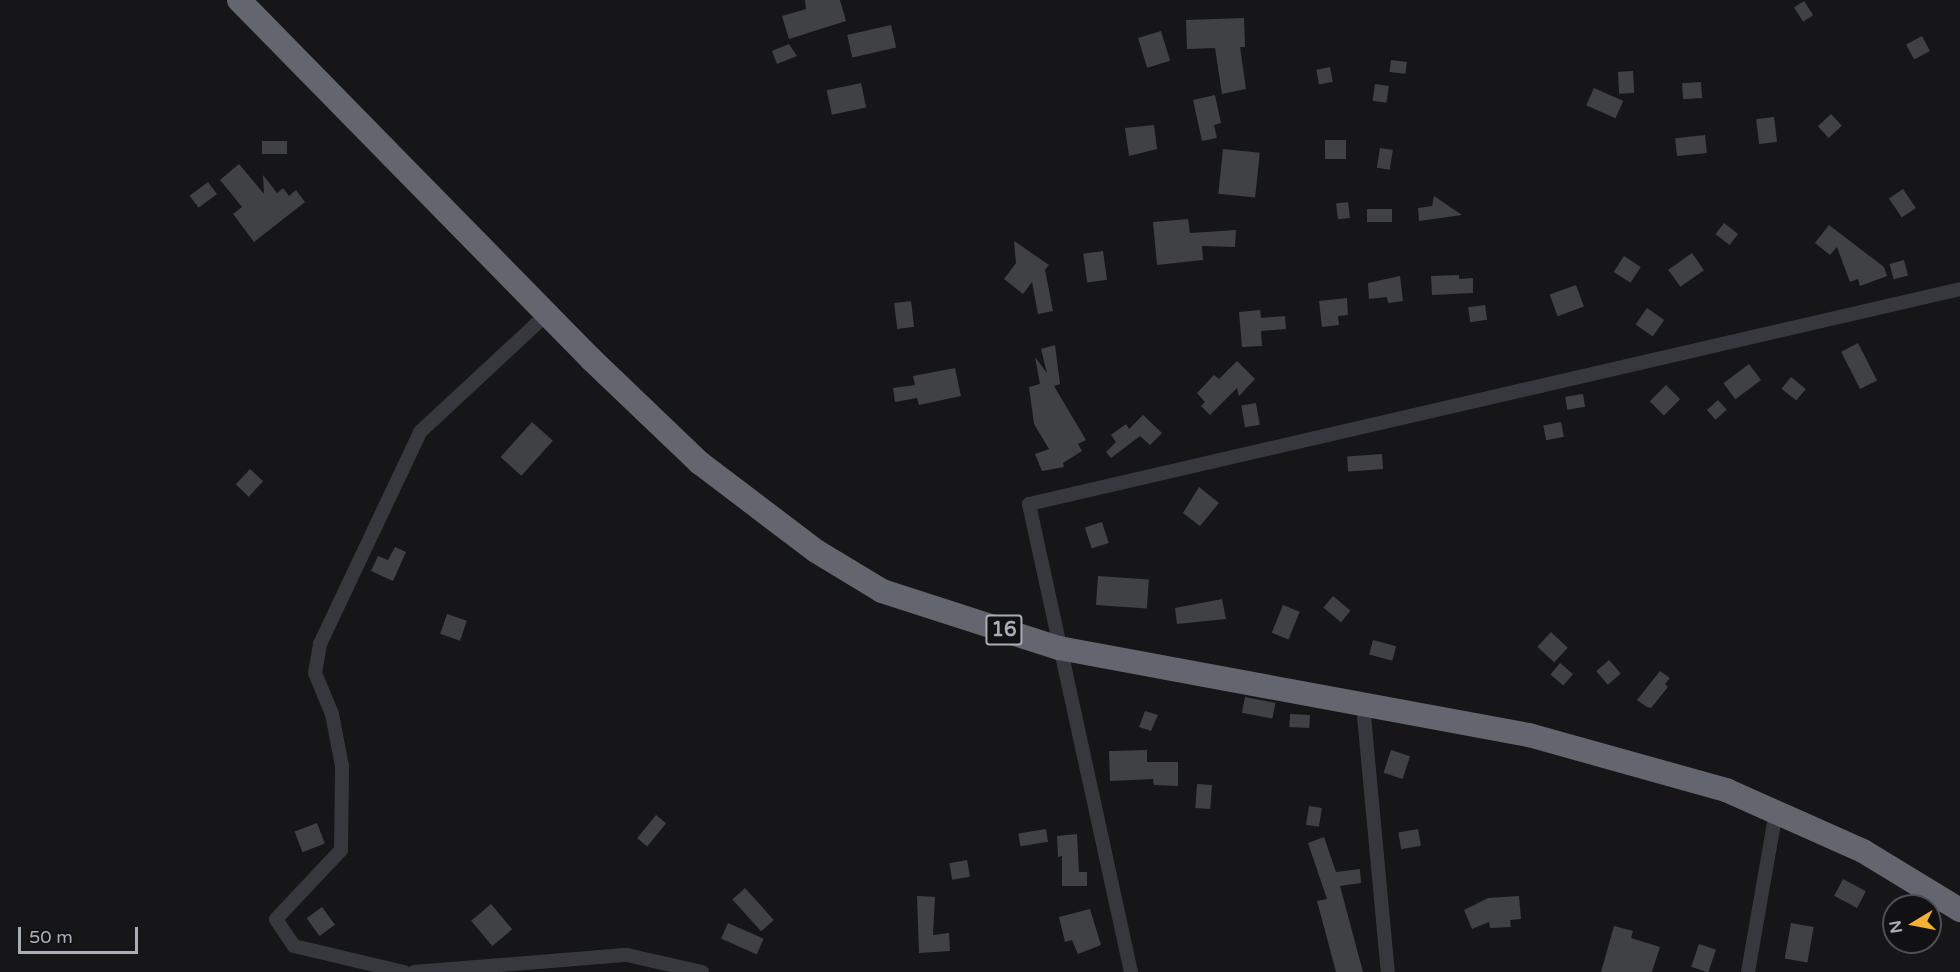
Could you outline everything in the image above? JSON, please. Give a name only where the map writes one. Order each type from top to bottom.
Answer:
[{"type":"highway","name":"16","points":[[239,0],[547,314],[700,463],[816,551],[882,591],[1059,648],[1529,735],[1726,790],[1863,851],[1960,910]]},
{"type":"street","points":[[1131,972],[1029,504],[1960,289]]},
{"type":"street","points":[[404,972],[294,946],[276,919],[341,850],[342,766],[332,714],[315,673],[320,644],[420,432],[547,314]]},
{"type":"street","points":[[1363,705],[1388,972]]},
{"type":"street","points":[[1748,972],[1776,811]]},
{"type":"street","points":[[414,972],[627,955],[702,972]]},
{"type":"building","points":[[805,0],[840,0],[846,21],[789,39],[782,16],[806,9]]},
{"type":"building","points":[[1804,1],[1813,15],[1803,22],[1794,8]]},
{"type":"building","points":[[1244,18],[1245,47],[1240,47],[1246,89],[1222,94],[1215,48],[1187,49],[1186,20]]},
{"type":"building","points":[[891,25],[896,47],[852,58],[847,35]]},
{"type":"building","points":[[1161,31],[1170,61],[1147,68],[1138,38]]},
{"type":"building","points":[[1922,36],[1930,51],[1914,59],[1906,44]]},
{"type":"building","points":[[789,44],[797,56],[777,64],[772,51]]},
{"type":"building","points":[[1391,60],[1407,62],[1405,74],[1390,72]]},
{"type":"building","points":[[1330,67],[1333,82],[1319,84],[1316,70]]},
{"type":"building","points":[[1633,71],[1634,93],[1619,94],[1618,72]]},
{"type":"building","points":[[1701,82],[1702,98],[1683,99],[1682,83]]},
{"type":"building","points":[[861,83],[866,107],[832,115],[827,90]]},
{"type":"building","points":[[1375,84],[1389,86],[1386,103],[1373,101]]},
{"type":"building","points":[[1594,88],[1623,101],[1616,118],[1586,105]]},
{"type":"building","points":[[1215,95],[1221,123],[1214,125],[1217,138],[1202,141],[1193,100]]},
{"type":"building","points":[[1831,114],[1842,126],[1829,138],[1818,126]]},
{"type":"building","points":[[1774,117],[1777,142],[1759,144],[1756,119]]},
{"type":"building","points":[[1154,125],[1157,149],[1129,156],[1125,128]]},
{"type":"building","points":[[1705,135],[1707,153],[1677,156],[1675,138]]},
{"type":"building","points":[[1325,140],[1346,140],[1346,159],[1325,159]]},
{"type":"building","points":[[262,141],[287,141],[287,154],[262,154]]},
{"type":"building","points":[[1380,148],[1393,150],[1390,170],[1377,168]]},
{"type":"building","points":[[1223,149],[1260,153],[1255,198],[1218,194]]},
{"type":"building","points":[[239,164],[264,194],[263,175],[277,193],[283,188],[289,196],[296,190],[305,202],[254,242],[233,214],[242,207],[220,180]]},
{"type":"building","points":[[208,182],[217,194],[199,208],[190,196]]},
{"type":"building","points":[[1903,189],[1916,208],[1902,218],[1889,199]]},
{"type":"building","points":[[1434,196],[1462,215],[1419,221],[1418,208],[1432,206]]},
{"type":"building","points":[[1348,202],[1350,218],[1338,219],[1336,203]]},
{"type":"building","points":[[1367,209],[1392,209],[1392,222],[1367,222]]},
{"type":"building","points":[[1188,219],[1190,233],[1236,230],[1235,247],[1202,246],[1203,260],[1157,265],[1153,222]]},
{"type":"building","points":[[1724,223],[1738,234],[1730,245],[1715,234]]},
{"type":"building","points":[[1829,225],[1884,267],[1887,276],[1860,286],[1858,279],[1850,282],[1837,247],[1830,255],[1815,243]]},
{"type":"building","points":[[1014,241],[1049,265],[1045,270],[1053,311],[1038,314],[1032,282],[1023,294],[1004,279],[1016,263]]},
{"type":"building","points":[[1103,251],[1107,280],[1087,283],[1083,254]]},
{"type":"building","points":[[1692,253],[1704,270],[1680,287],[1668,270]]},
{"type":"building","points":[[1624,256],[1641,267],[1630,283],[1614,272]]},
{"type":"building","points":[[1904,260],[1908,275],[1894,279],[1890,264]]},
{"type":"building","points":[[1459,275],[1459,279],[1473,278],[1473,293],[1432,295],[1431,276]]},
{"type":"building","points":[[1400,276],[1403,301],[1388,303],[1387,297],[1369,299],[1368,283]]},
{"type":"building","points":[[1576,285],[1584,307],[1558,316],[1550,295]]},
{"type":"building","points":[[1347,298],[1348,315],[1338,316],[1339,325],[1322,327],[1319,301]]},
{"type":"building","points":[[911,301],[914,327],[897,329],[894,303]]},
{"type":"building","points":[[1485,305],[1487,320],[1470,322],[1468,307]]},
{"type":"building","points":[[1647,308],[1664,320],[1653,336],[1636,324]]},
{"type":"building","points":[[1260,310],[1261,318],[1285,316],[1286,329],[1261,331],[1262,346],[1242,347],[1239,312]]},
{"type":"building","points":[[1858,343],[1877,380],[1860,389],[1841,352]]},
{"type":"building","points":[[1055,345],[1060,384],[1054,386],[1086,440],[1078,444],[1082,451],[1063,463],[1064,467],[1042,471],[1035,454],[1049,449],[1034,424],[1029,387],[1040,384],[1035,357],[1047,373],[1041,349]]},
{"type":"building","points":[[1237,361],[1255,379],[1239,396],[1237,388],[1210,415],[1201,406],[1205,402],[1197,393],[1214,375],[1219,379]]},
{"type":"building","points":[[1749,364],[1761,380],[1735,399],[1723,383]]},
{"type":"building","points":[[955,368],[961,396],[919,405],[917,398],[895,402],[893,388],[915,385],[913,376]]},
{"type":"building","points":[[1791,377],[1806,389],[1796,401],[1782,389]]},
{"type":"building","points":[[1666,385],[1680,399],[1664,415],[1650,401]]},
{"type":"building","points":[[1583,394],[1585,407],[1567,410],[1565,397]]},
{"type":"building","points":[[1718,400],[1727,410],[1716,420],[1707,410]]},
{"type":"building","points":[[1256,403],[1260,425],[1245,427],[1241,406]]},
{"type":"building","points":[[1143,415],[1162,433],[1150,445],[1140,436],[1111,458],[1106,452],[1116,442],[1111,435],[1126,424],[1129,429]]},
{"type":"building","points":[[532,422],[553,441],[521,476],[501,457]]},
{"type":"building","points":[[1561,422],[1564,437],[1546,440],[1543,425]]},
{"type":"building","points":[[1382,454],[1383,469],[1348,471],[1347,456]]},
{"type":"building","points":[[250,469],[263,481],[249,497],[236,484]]},
{"type":"building","points":[[1199,487],[1219,503],[1200,526],[1183,513]]},
{"type":"building","points":[[1102,522],[1109,543],[1092,548],[1085,528]]},
{"type":"building","points":[[395,547],[406,552],[393,581],[371,571],[378,556],[388,560]]},
{"type":"building","points":[[1098,576],[1149,580],[1147,608],[1096,605]]},
{"type":"building","points":[[1333,596],[1351,611],[1341,622],[1323,607]]},
{"type":"building","points":[[1222,599],[1226,619],[1177,624],[1175,608]]},
{"type":"building","points":[[1283,605],[1300,612],[1288,640],[1272,633]]},
{"type":"building","points":[[447,614],[467,621],[460,641],[440,634]]},
{"type":"building","points":[[1551,632],[1568,648],[1554,662],[1537,647]]},
{"type":"building","points":[[1373,640],[1396,646],[1392,661],[1369,654]]},
{"type":"building","points":[[1609,660],[1621,674],[1608,685],[1596,671]]},
{"type":"building","points":[[1560,663],[1573,674],[1563,685],[1550,674]]},
{"type":"building","points":[[1660,671],[1670,678],[1665,684],[1668,687],[1651,708],[1647,707],[1637,700]]},
{"type":"building","points":[[1245,697],[1275,703],[1272,719],[1242,713]]},
{"type":"building","points":[[1145,711],[1158,715],[1151,731],[1139,727]]},
{"type":"building","points":[[1290,714],[1310,715],[1309,728],[1289,727]]},
{"type":"building","points":[[1147,750],[1147,762],[1178,762],[1178,786],[1154,785],[1153,779],[1110,781],[1109,751]]},
{"type":"building","points":[[1391,750],[1410,756],[1403,779],[1384,773]]},
{"type":"building","points":[[1197,784],[1212,785],[1210,809],[1195,808]]},
{"type":"building","points":[[1309,806],[1322,808],[1319,827],[1306,825]]},
{"type":"building","points":[[656,815],[666,823],[647,846],[637,838]]},
{"type":"building","points":[[317,823],[325,844],[302,852],[295,832]]},
{"type":"building","points":[[1046,829],[1048,842],[1020,846],[1018,833]]},
{"type":"building","points":[[1418,829],[1421,846],[1401,849],[1398,832]]},
{"type":"building","points":[[1077,834],[1079,872],[1087,872],[1087,886],[1062,886],[1062,856],[1058,857],[1057,836]]},
{"type":"building","points":[[1324,837],[1336,872],[1360,869],[1361,883],[1340,886],[1363,972],[1336,972],[1317,901],[1327,899],[1308,843]]},
{"type":"building","points":[[967,860],[970,877],[952,880],[949,863]]},
{"type":"building","points":[[1843,879],[1866,891],[1857,908],[1834,896]]},
{"type":"building","points":[[745,888],[774,920],[761,931],[732,899]]},
{"type":"building","points":[[917,896],[935,897],[933,935],[949,933],[950,951],[919,953]]},
{"type":"building","points":[[1519,896],[1521,919],[1510,920],[1511,927],[1490,928],[1489,922],[1472,929],[1464,910],[1488,898]]},
{"type":"building","points":[[491,904],[512,929],[492,946],[471,921]]},
{"type":"building","points":[[322,907],[335,925],[320,936],[307,918]]},
{"type":"building","points":[[1090,909],[1101,945],[1078,954],[1072,940],[1065,942],[1059,917]]},
{"type":"building","points":[[728,923],[764,939],[757,954],[721,939]]},
{"type":"building","points":[[1791,923],[1814,927],[1807,962],[1785,958]]},
{"type":"building","points":[[1614,926],[1633,931],[1631,938],[1660,947],[1652,972],[1601,972]]},
{"type":"building","points":[[1699,944],[1716,950],[1708,972],[1691,967]]}]
